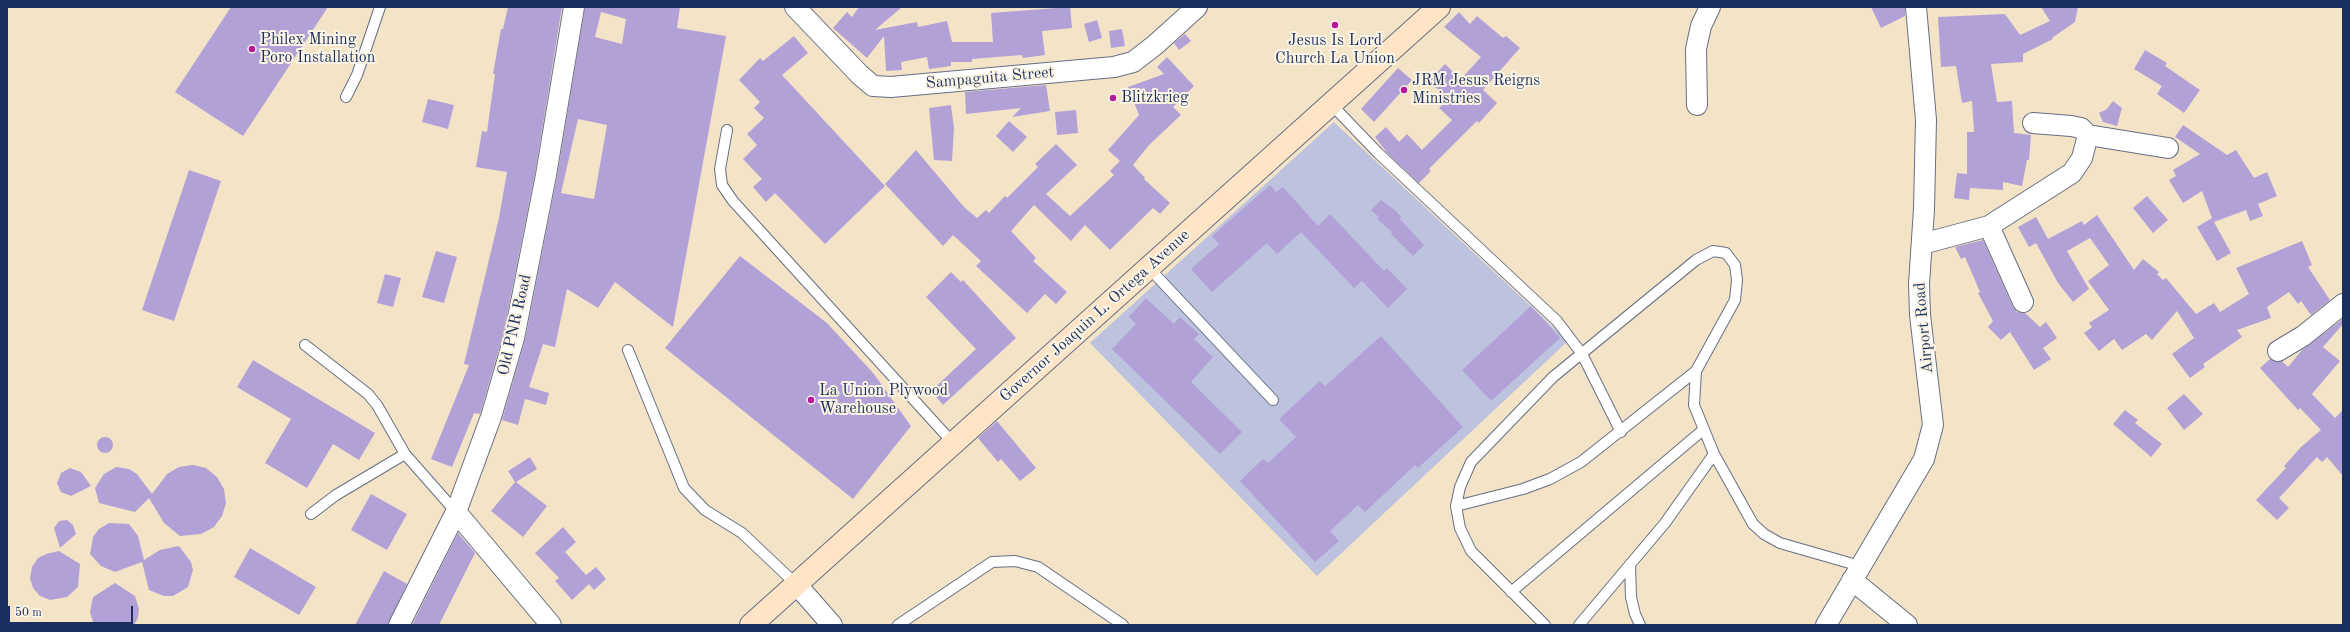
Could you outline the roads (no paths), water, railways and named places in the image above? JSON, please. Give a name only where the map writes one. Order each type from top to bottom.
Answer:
[{"type":"street","name":"Old PNR Road","points":[[399,625],[456,512],[491,417],[514,338],[546,175],[574,7]]},
{"type":"street","name":"Sampaguita Street","points":[[802,9],[860,75],[873,86],[891,87],[1114,67],[1133,62],[1155,45],[1197,7]]},
{"type":"street","name":"Governor Joaquin L. Ortega Avenue","points":[[751,625],[1439,7]]},
{"type":"street","points":[[1697,105],[1696,49],[1701,26],[1710,7]]},
{"type":"street","name":"Airport Road","points":[[1826,625],[1924,458],[1930,443],[1933,425],[1932,403],[1920,315],[1919,284],[1922,244],[1926,120],[1916,7]]},
{"type":"street","points":[[2033,123],[2081,128],[2088,135],[2168,148]]},
{"type":"street","points":[[1922,244],[1989,226],[2072,173],[2082,158],[2088,135]]},
{"type":"street","points":[[1989,226],[2024,302]]},
{"type":"street","points":[[2278,351],[2303,336],[2343,304]]},
{"type":"street","points":[[456,512],[551,625]]},
{"type":"street","points":[[1856,573],[1907,625]]},
{"type":"street","points":[[797,585],[832,625]]},
{"type":"lane","points":[[346,97],[357,75],[380,7]]},
{"type":"lane","points":[[1331,104],[1378,153],[1557,321],[1582,354],[1621,432]]},
{"type":"lane","points":[[727,130],[720,169],[722,185],[733,201],[954,444]]},
{"type":"lane","points":[[1456,506],[1524,489],[1550,479],[1581,462],[1621,432],[1696,371],[1735,300],[1737,280],[1735,265],[1726,253],[1713,251],[1696,260],[1553,377],[1471,462],[1460,487],[1456,506],[1460,528],[1471,551],[1545,625]]},
{"type":"lane","points":[[1149,268],[1273,400]]},
{"type":"lane","points":[[305,345],[368,394],[377,405],[405,454],[456,512]]},
{"type":"lane","points":[[628,350],[684,488],[704,510],[742,533],[797,585]]},
{"type":"lane","points":[[1696,371],[1694,406],[1714,454],[1753,524],[1764,534],[1780,543],[1856,573]]},
{"type":"lane","points":[[1511,592],[1703,430]]},
{"type":"lane","points":[[311,514],[336,495],[405,454]]},
{"type":"lane","points":[[1579,625],[1665,523],[1714,454]]},
{"type":"lane","points":[[898,625],[992,562],[1015,561],[1038,567],[1109,620],[1123,625]]},
{"type":"lane","points":[[1630,564],[1631,598],[1635,614],[1640,625]]},
{"type":"place","name":"Jesus Is Lord Church La Union","points":[[1335,25]]},
{"type":"place","name":"Philex Mining Poro Installation","points":[[252,49]]},
{"type":"place","name":"JRM Jesus Reigns Ministries","points":[[1404,90]]},
{"type":"place","name":"Blitzkrieg","points":[[1113,98]]},
{"type":"place","name":"La Union Plywood Warehouse","points":[[811,400]]}]
